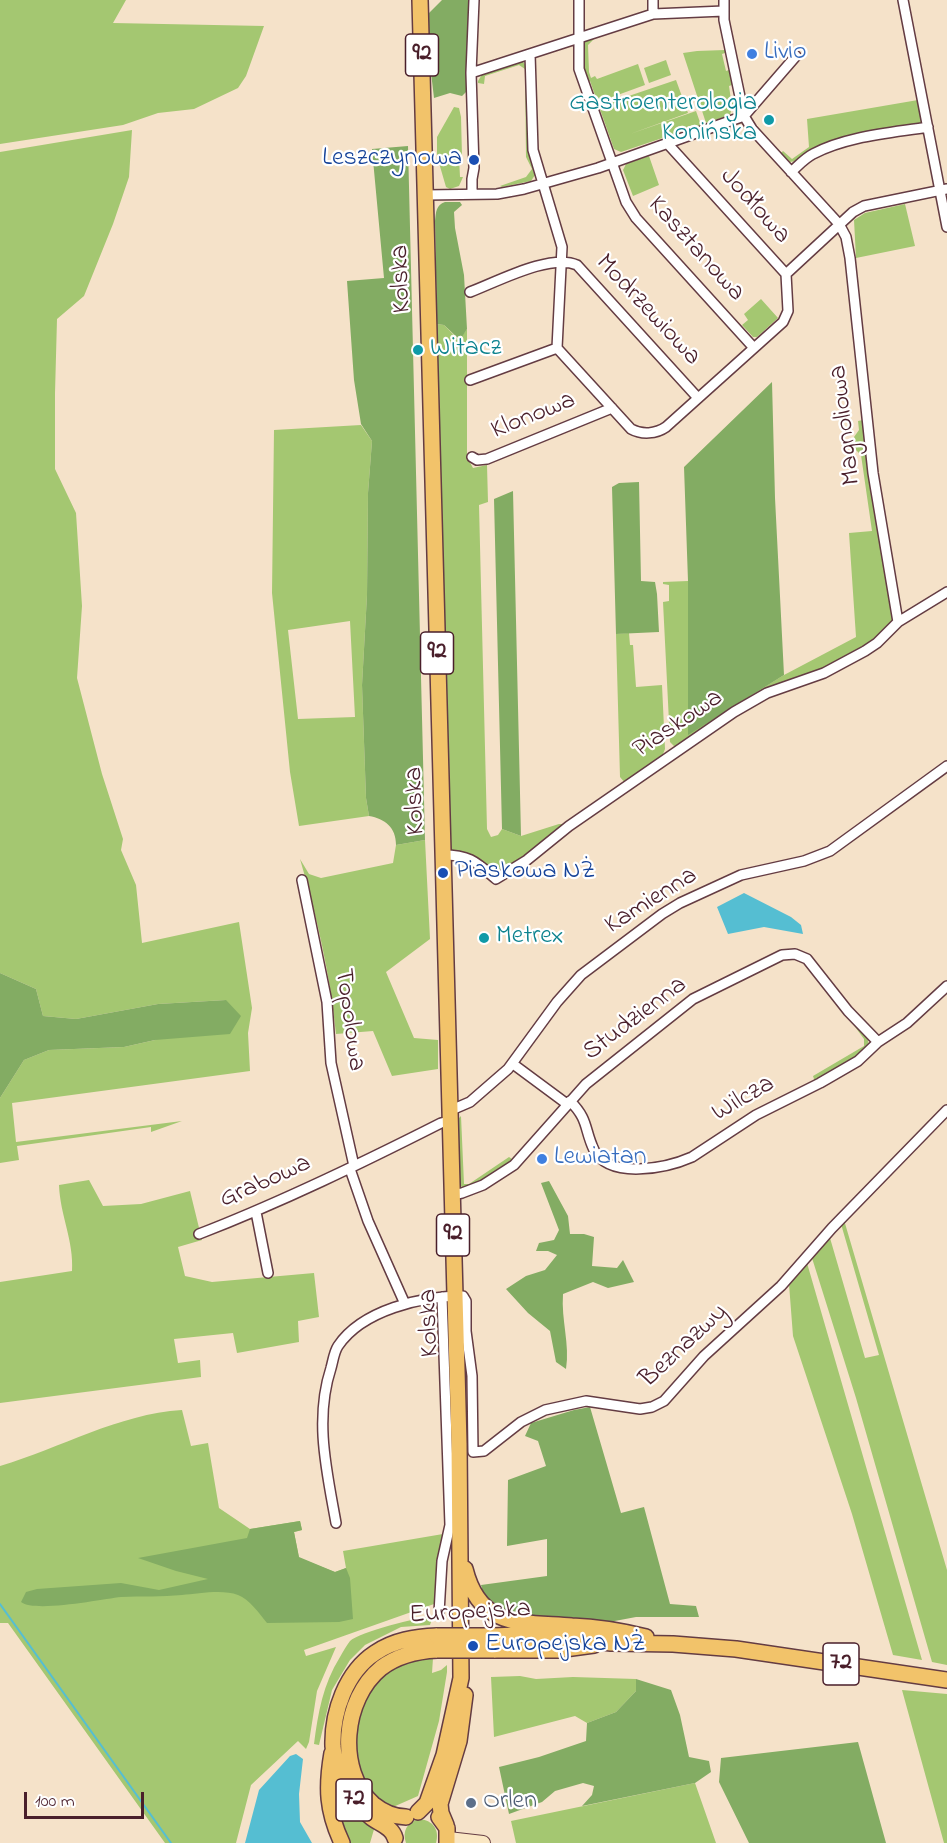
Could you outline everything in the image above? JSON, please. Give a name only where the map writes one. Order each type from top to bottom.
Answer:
[{"type":"main road","name":"Kolska","points":[[420,0],[452,1195],[448,1296],[459,1443],[460,1678]]},
{"type":"main road","name":"72","points":[[460,1545],[473,1593],[483,1605],[498,1616],[520,1622],[606,1629],[680,1644]]},
{"type":"main road","name":"Europejska","points":[[396,1841],[392,1831],[373,1819],[355,1802],[343,1781],[333,1747],[340,1701],[351,1678],[375,1653],[400,1640],[437,1643],[494,1643],[538,1634],[612,1643],[680,1644],[756,1651],[947,1680]]},
{"type":"main road","name":"Europejska","points":[[437,1643],[381,1668],[365,1686],[353,1714],[349,1750],[351,1768],[357,1783],[379,1809],[388,1814],[433,1813],[447,1836]]},
{"type":"main road","name":"92","points":[[396,1841],[397,1827],[428,1803],[444,1755],[460,1678]]},
{"type":"main road","name":"92","points":[[447,1836],[440,1804],[456,1754],[462,1726],[465,1693],[460,1678]]},
{"type":"main road","points":[[333,1747],[329,1805],[331,1818],[342,1843]]},
{"type":"street","points":[[472,194],[474,168],[471,73],[474,0]]},
{"type":"street","name":"Kasztanowa","points":[[579,0],[579,69],[626,202],[636,218],[754,348]]},
{"type":"street","points":[[653,0],[653,14]]},
{"type":"street","points":[[724,0],[724,11],[744,116],[752,129],[839,224]]},
{"type":"street","points":[[903,0],[928,127],[944,190],[947,227]]},
{"type":"street","points":[[471,73],[653,14],[724,11]]},
{"type":"street","points":[[530,54],[532,144],[562,247],[557,348],[634,431],[655,432],[666,427],[786,318],[788,311],[786,274],[854,212],[864,206],[944,190]]},
{"type":"street","points":[[424,195],[512,192],[611,163],[744,116],[796,56]]},
{"type":"street","points":[[791,172],[807,158],[821,151],[857,140],[928,127]]},
{"type":"street","name":"Jodłowa","points":[[667,143],[786,274]]},
{"type":"street","name":"Magnoliowa","points":[[839,224],[846,237],[850,253],[873,473],[898,622]]},
{"type":"street","points":[[470,292],[546,262],[560,262]]},
{"type":"street","name":"Modrzewiowa","points":[[560,262],[579,267],[698,398]]},
{"type":"street","points":[[470,380],[557,348]]},
{"type":"street","name":"Klonowa","points":[[472,457],[477,460],[487,459],[612,408]]},
{"type":"street","name":"Piaskowa","points":[[442,855],[460,855],[471,858],[496,879],[734,712],[767,693],[824,673],[865,651],[877,643],[898,622],[947,592]]},
{"type":"street","name":"Kamienna","points":[[449,1116],[470,1102],[513,1064],[541,1023],[575,980],[662,915],[680,903],[741,875],[804,861],[830,851],[947,766]]},
{"type":"street","name":"Topolowa","points":[[302,880],[327,1002],[331,1063],[352,1167],[368,1221],[405,1304]]},
{"type":"street","name":"Studzienna","points":[[452,1195],[477,1188],[508,1170],[586,1084],[693,999],[782,955],[802,956],[807,959],[848,1011],[878,1042]]},
{"type":"street","name":"Wilcza","points":[[513,1064],[582,1115],[592,1146],[604,1162],[632,1168],[672,1164],[692,1156],[756,1115],[858,1061],[878,1042],[908,1023],[947,986]]},
{"type":"street","name":"Beznazwy","points":[[448,1296],[463,1296],[466,1301],[466,1331],[472,1376],[473,1452],[484,1450],[530,1417],[561,1406],[586,1401],[635,1409],[651,1407],[671,1394],[704,1356],[781,1286],[832,1228],[947,1110]]},
{"type":"street","points":[[352,1167],[441,1123],[449,1116]]},
{"type":"street","name":"Grabowa","points":[[199,1234],[256,1212],[352,1167]]},
{"type":"street","points":[[256,1212],[268,1273]]},
{"type":"street","points":[[336,1523],[323,1440],[322,1417],[329,1374],[337,1347],[358,1327],[383,1312],[405,1304],[448,1296],[450,1525],[442,1561],[439,1613]]},
{"type":"street","points":[[447,1836],[483,1843]]},
{"type":"green space","points":[[0,0],[126,0],[113,23],[264,26],[246,76],[238,88],[194,109],[158,113],[123,125],[0,144]]},
{"type":"green space","points":[[442,0],[470,0],[467,67],[469,89],[462,96],[450,93],[434,98],[428,14]]},
{"type":"green space","points":[[604,32],[605,35],[595,38],[588,45],[591,78],[595,76],[597,79],[638,64],[645,85],[604,100],[605,104],[676,80],[688,113],[630,134],[696,111],[701,125],[621,152],[614,149],[590,81],[587,82],[582,61],[585,41]]},
{"type":"green space","points":[[725,50],[722,54],[732,85],[729,86],[731,100],[735,100],[736,106],[726,103],[731,111],[730,115],[706,123],[683,53]]},
{"type":"green space","points":[[666,60],[671,75],[649,83],[644,68]]},
{"type":"green space","points":[[518,61],[523,62],[528,68],[535,175],[531,181],[502,187],[500,186],[526,177],[532,169],[526,157],[525,69],[519,65],[485,76],[484,84],[478,81],[483,73]]},
{"type":"green space","points":[[918,100],[922,125],[838,143],[798,163],[790,162],[781,153],[783,151],[792,159],[809,147],[807,119]]},
{"type":"green space","points":[[454,107],[459,108],[461,117],[462,156],[459,157],[460,177],[463,177],[459,186],[450,189],[446,187],[437,156],[437,137]]},
{"type":"green space","points":[[132,130],[129,177],[113,224],[84,296],[57,319],[55,469],[76,513],[82,606],[77,678],[102,774],[123,839],[121,850],[136,885],[142,943],[239,922],[252,1008],[248,1033],[250,1071],[12,1103],[16,1142],[182,1121],[151,1132],[151,1127],[17,1146],[19,1160],[0,1163],[0,1098],[24,1060],[49,1050],[124,1047],[155,1040],[226,1000],[158,1004],[76,1019],[43,1016],[36,989],[0,973],[0,152]]},
{"type":"green space","points":[[408,146],[425,840],[396,845],[392,829],[380,819],[369,816],[366,798],[362,685],[367,595],[368,493],[372,441],[361,424],[354,380],[347,281],[384,278],[372,149]]},
{"type":"green space","points":[[649,156],[659,185],[633,196],[623,170],[626,164]]},
{"type":"green space","points":[[445,202],[460,202],[462,205],[454,212],[464,275],[467,329],[460,340],[444,325],[437,324],[435,221],[438,207]]},
{"type":"green space","points":[[905,204],[915,246],[856,258],[854,220],[865,213]]},
{"type":"green space","points":[[761,299],[778,318],[757,337],[753,337],[742,325],[748,320],[744,314]]},
{"type":"green space","points":[[437,324],[444,325],[459,340],[467,329],[467,457],[473,468],[487,465],[488,502],[479,505],[487,829],[491,837],[498,835],[502,829],[521,836],[559,824],[568,824],[519,861],[498,870],[490,869],[480,860],[468,854],[449,850]]},
{"type":"green space","points":[[772,382],[784,675],[688,735],[688,581],[684,467]]},
{"type":"green space","points":[[863,420],[893,620],[890,628],[865,648],[800,680],[677,749],[670,742],[663,602],[669,601],[669,585],[663,582],[688,581],[688,734],[784,675],[856,637],[849,533],[872,531],[861,455],[855,449],[854,437],[859,430],[858,421]]},
{"type":"green space","points":[[361,425],[372,441],[368,493],[367,595],[362,685],[366,798],[369,816],[299,826],[290,772],[272,593],[274,430]],"holes":[[[350,621],[355,717],[298,719],[288,630]]]},
{"type":"green space","points":[[639,482],[641,581],[655,582],[659,632],[616,634],[612,487],[619,483]]},
{"type":"green space","points":[[513,491],[521,836],[502,829],[494,499]]},
{"type":"green space","points":[[629,633],[630,645],[633,645],[636,687],[662,685],[665,749],[661,759],[626,784],[620,777],[616,634]]},
{"type":"green space","points":[[425,840],[430,939],[386,972],[414,1038],[438,1040],[438,1069],[392,1076],[373,1031],[336,1034],[322,946],[300,859],[309,874],[321,878],[393,863],[396,845]]},
{"type":"green space","points":[[0,973],[36,989],[43,1016],[76,1019],[158,1004],[226,1000],[241,1016],[230,1034],[155,1040],[124,1047],[49,1050],[24,1060],[0,1098]]},
{"type":"green space","points":[[847,1016],[867,1035],[869,1046],[864,1053],[815,1082],[813,1076],[864,1046],[864,1039]]},
{"type":"green space","points":[[461,1116],[464,1184],[469,1184],[509,1157],[516,1158],[505,1168],[465,1188],[458,1183],[456,1121]]},
{"type":"green space","points":[[89,1180],[103,1206],[141,1204],[190,1191],[202,1240],[178,1247],[185,1276],[212,1282],[314,1273],[319,1317],[298,1321],[299,1342],[237,1353],[233,1333],[174,1339],[178,1363],[200,1360],[201,1377],[0,1403],[0,1282],[72,1271],[71,1249],[59,1185]]},
{"type":"green space","points":[[549,1181],[568,1216],[570,1234],[594,1237],[592,1266],[617,1268],[623,1260],[634,1282],[608,1288],[593,1282],[563,1294],[566,1369],[556,1362],[550,1331],[528,1313],[506,1289],[526,1276],[545,1270],[557,1255],[548,1251],[536,1251],[539,1243],[554,1240],[559,1230],[541,1183]]},
{"type":"green space","points":[[844,1220],[947,1570],[947,1665],[932,1662],[856,1398],[812,1258],[830,1238],[865,1358],[879,1355],[841,1224]]},
{"type":"green space","points":[[807,1263],[922,1660],[893,1655],[852,1514],[793,1336],[789,1284]]},
{"type":"green space","points":[[590,1407],[621,1513],[644,1507],[670,1604],[696,1606],[699,1617],[636,1617],[604,1623],[527,1617],[508,1612],[484,1596],[481,1585],[547,1576],[547,1539],[507,1546],[508,1480],[546,1466],[538,1441],[525,1436],[531,1423]]},
{"type":"green space","points":[[182,1410],[191,1446],[208,1443],[219,1508],[250,1529],[300,1521],[302,1530],[294,1532],[299,1558],[335,1572],[346,1568],[343,1551],[443,1534],[436,1563],[437,1598],[434,1604],[304,1650],[306,1656],[336,1647],[317,1691],[309,1742],[306,1749],[298,1741],[251,1785],[236,1843],[165,1843],[8,1623],[0,1623],[0,1466],[112,1425],[158,1413]]},
{"type":"green space","points":[[300,1521],[302,1530],[294,1532],[299,1557],[335,1572],[346,1568],[350,1578],[353,1619],[339,1622],[267,1623],[246,1600],[238,1595],[225,1592],[121,1597],[54,1606],[29,1605],[21,1602],[26,1592],[37,1589],[121,1583],[159,1590],[208,1579],[138,1558],[247,1538],[250,1529]]},
{"type":"green space","points":[[433,1616],[430,1625],[401,1627],[365,1645],[350,1660],[332,1690],[319,1745],[314,1744],[325,1688],[334,1667],[350,1641],[377,1629]]},
{"type":"green space","points":[[433,1658],[432,1673],[447,1665],[447,1672],[439,1721],[418,1796],[393,1807],[383,1807],[360,1776],[355,1741],[360,1711],[376,1681],[391,1669],[412,1660]]},
{"type":"green space","points":[[520,1676],[536,1679],[573,1677],[636,1679],[636,1691],[616,1712],[587,1723],[575,1716],[494,1737],[491,1677]]},
{"type":"green space","points":[[636,1679],[671,1690],[680,1715],[689,1757],[709,1761],[711,1772],[695,1783],[582,1806],[592,1795],[594,1786],[583,1783],[555,1791],[542,1802],[509,1814],[499,1767],[539,1757],[586,1741],[587,1723],[616,1712],[636,1691]]},
{"type":"green space","points":[[902,1690],[947,1694],[947,1843],[944,1843]]},
{"type":"green space","points":[[858,1742],[886,1843],[749,1843],[719,1782],[721,1758]]},
{"type":"green space","points":[[334,1772],[375,1826],[370,1843],[345,1843],[335,1814]]},
{"type":"green space","points":[[695,1783],[716,1843],[516,1843],[511,1821]]},
{"type":"green space","points":[[419,1819],[428,1821],[434,1826],[437,1834],[436,1843],[406,1843],[406,1828],[411,1822]]},
{"type":"water","points":[[744,893],[791,917],[801,925],[803,934],[764,927],[728,934],[717,907]]},
{"type":"water","points":[[296,1754],[303,1759],[299,1794],[300,1822],[312,1843],[245,1843],[259,1790],[290,1756]]},
{"type":"waterway","points":[[0,1604],[171,1843]]},
{"type":"place","name":"Livio","points":[[752,54]]},
{"type":"place","name":"Gastroenterologia Konińska","points":[[769,120]]},
{"type":"place","name":"Leszczynowa","points":[[474,160]]},
{"type":"place","name":"Witacz","points":[[418,350]]},
{"type":"place","name":"Piaskowa NŻ","points":[[443,873]]},
{"type":"place","name":"Metrex","points":[[484,938]]},
{"type":"place","name":"Lewiatan","points":[[542,1159]]},
{"type":"place","name":"Europejska NŻ","points":[[473,1646]]},
{"type":"place","name":"Orlen","points":[[471,1803]]}]
